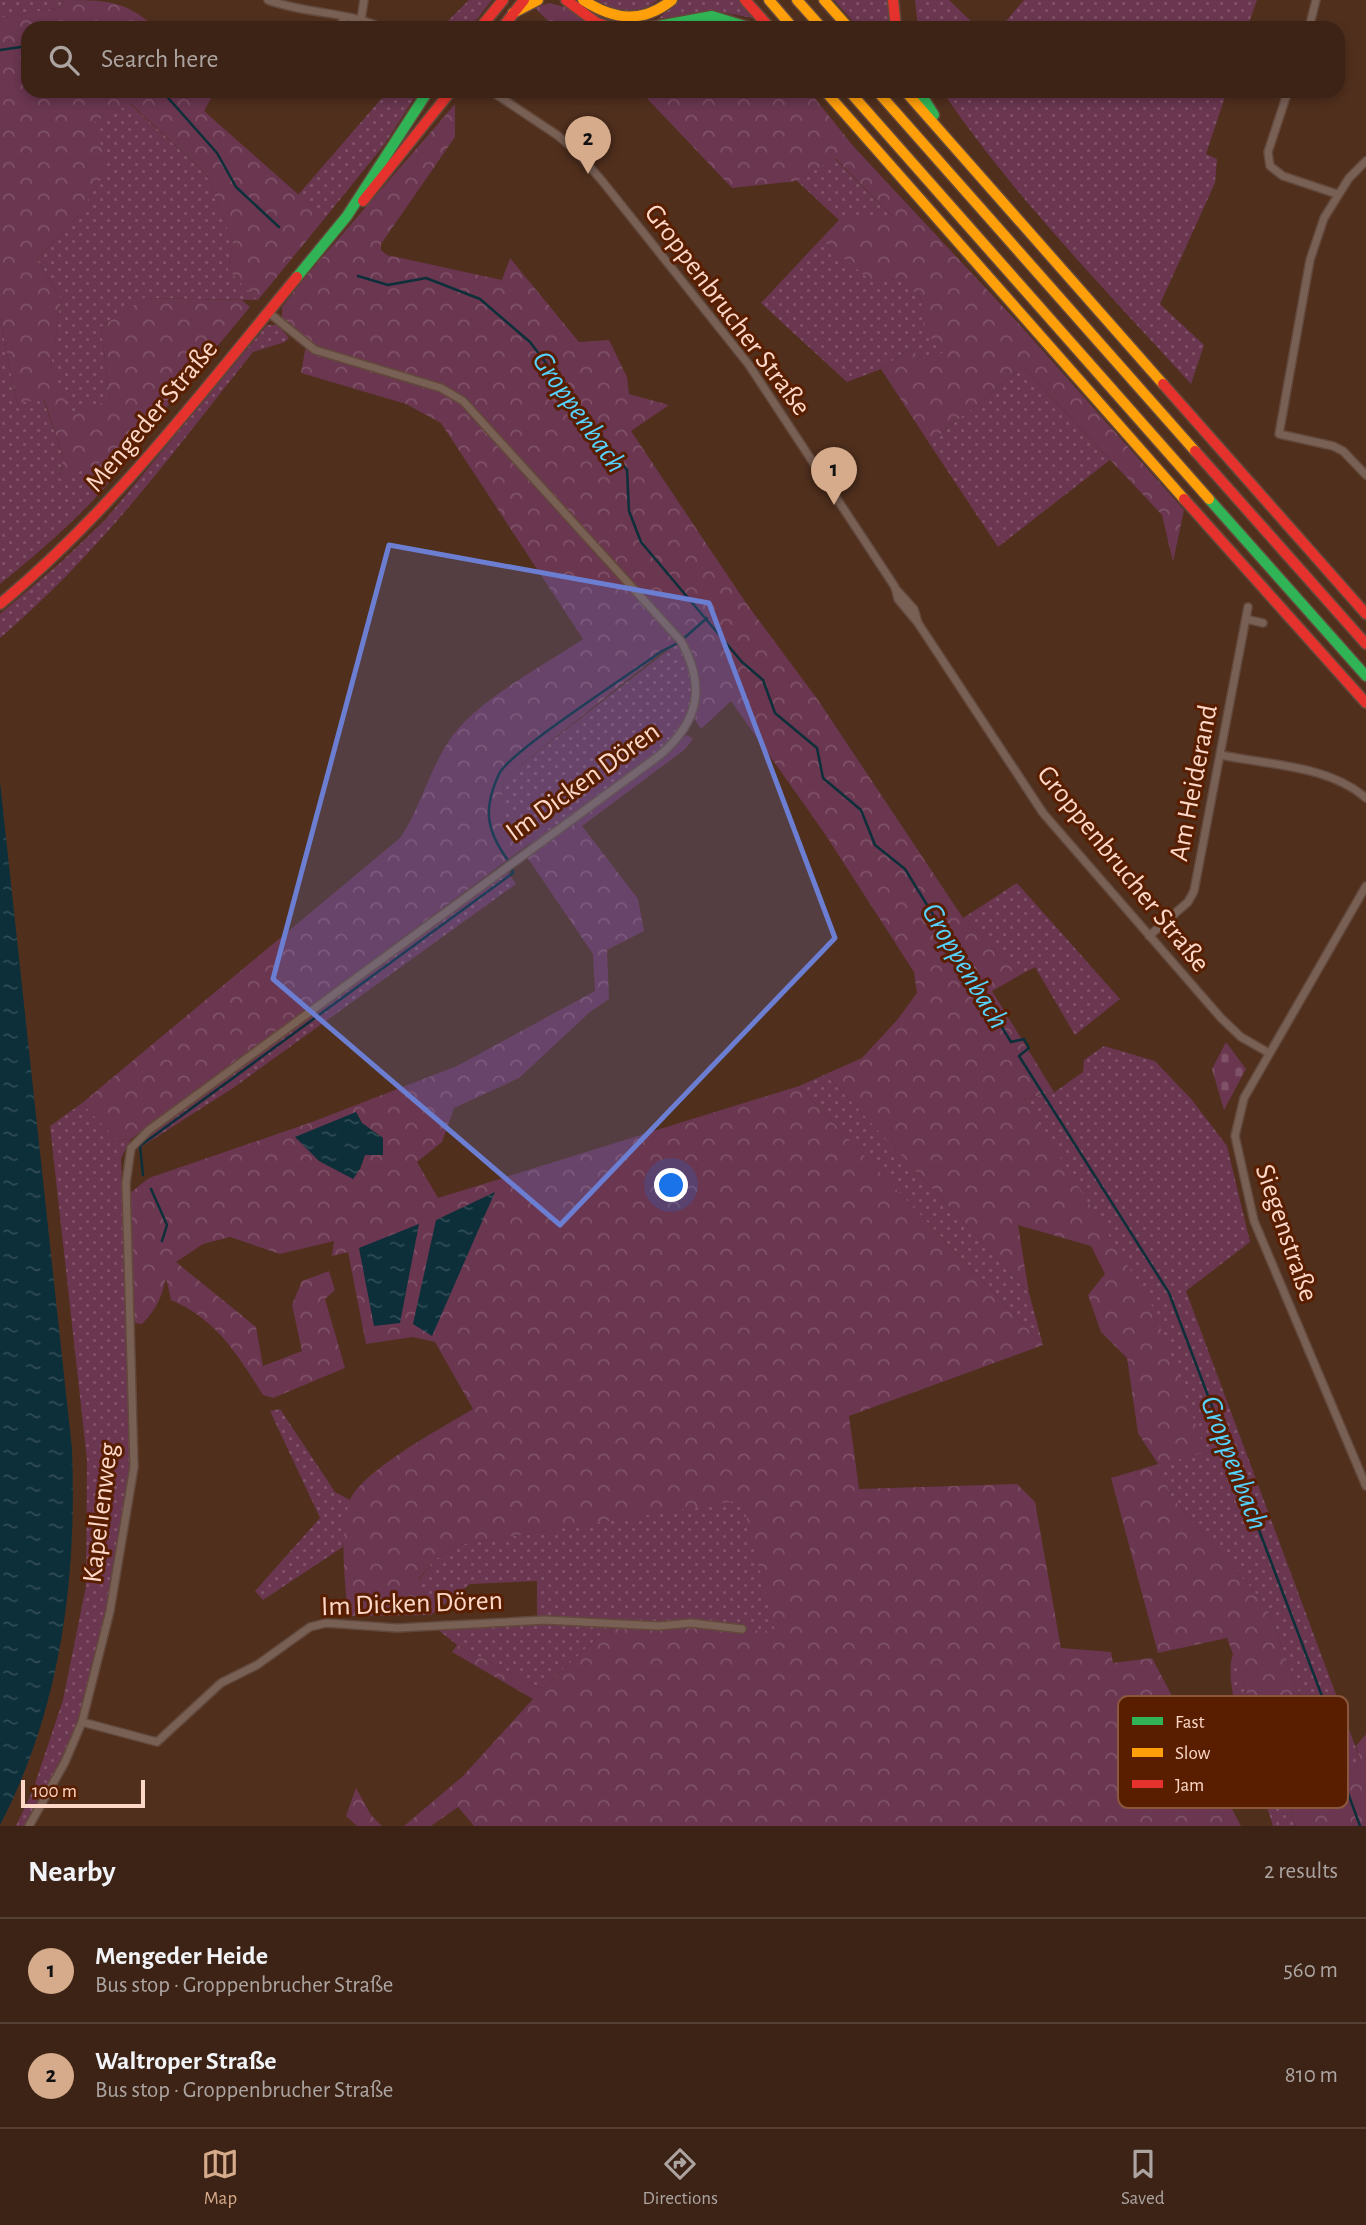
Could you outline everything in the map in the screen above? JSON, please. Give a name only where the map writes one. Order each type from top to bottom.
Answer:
[{"type":"main road","points":[[486,21],[503,0]]},
{"type":"main road","points":[[507,21],[524,0]]},
{"type":"main road","points":[[513,13],[538,0]]},
{"type":"main road","points":[[583,0],[611,16],[636,19],[649,16],[672,0]]},
{"type":"main road","points":[[745,0],[764,21]]},
{"type":"main road","points":[[768,0],[787,21]]},
{"type":"main road","points":[[797,0],[816,21]]},
{"type":"main road","points":[[824,0],[843,21]]},
{"type":"main road","points":[[893,0],[895,21]]},
{"type":"main road","points":[[565,1],[594,21]]},
{"type":"main road","points":[[675,21],[698,15],[723,16],[735,21]]},
{"type":"main road","points":[[347,216],[423,98]]},
{"type":"main road","points":[[347,216],[362,202],[446,98]]},
{"type":"main road","points":[[831,98],[1060,361],[1366,703]]},
{"type":"main road","points":[[855,98],[1366,676]]},
{"type":"main road","points":[[883,98],[1366,644]]},
{"type":"main road","points":[[911,98],[1366,614]]},
{"type":"main road","points":[[923,98],[953,145]]},
{"type":"main road","name":"Mengeder Straße","points":[[0,604],[56,557],[100,513],[347,216]]},
{"type":"street","points":[[268,0],[288,7],[361,20],[364,0]]},
{"type":"street","points":[[1312,21],[1316,0]]},
{"type":"street","name":"Groppenbrucher Straße","points":[[502,98],[576,150],[603,181],[749,365],[895,587],[914,609],[918,623],[1043,813],[1221,1018],[1241,1037],[1269,1054]]},
{"type":"street","points":[[1286,98],[1268,152],[1270,166],[1283,176],[1337,194]]},
{"type":"street","points":[[1366,161],[1337,194],[1324,218],[1310,260],[1279,434],[1343,450],[1366,475]]},
{"type":"street","name":"Im Dicken Dören","points":[[131,1148],[183,1105],[660,755],[681,737],[691,719],[696,696],[694,670],[681,641],[463,401],[441,388],[315,350],[268,312]]},
{"type":"street","name":"Am Heiderand","points":[[1149,936],[1188,902],[1194,891],[1248,607]]},
{"type":"street","points":[[1246,619],[1263,623]]},
{"type":"street","points":[[1221,755],[1320,774],[1344,783],[1366,798]]},
{"type":"street","name":"Siegenstraße","points":[[1366,886],[1269,1054],[1239,1112],[1235,1136],[1238,1161],[1254,1221],[1366,1486]]},
{"type":"street","name":"Kapellenweg","points":[[29,1826],[65,1762],[82,1722],[110,1611],[134,1467],[126,1183],[131,1148]]},
{"type":"street","name":"Im Dicken Dören","points":[[82,1722],[157,1742],[221,1683],[257,1665],[310,1628],[326,1623],[397,1628],[570,1620],[659,1626],[691,1623],[742,1629]]},
{"type":"highlighted area","points":[[389,545],[709,603],[835,938],[560,1225],[273,979]]},
{"type":"green space","points":[[0,0],[64,0],[62,7],[0,18]]},
{"type":"green space","points":[[64,0],[103,1],[124,7],[147,21],[21,21],[21,98],[211,98],[204,111],[325,218],[258,300],[228,270],[233,242],[206,174],[131,104],[95,121],[107,170],[78,216],[37,259],[61,299],[51,366],[71,413],[110,400],[101,327],[144,298],[242,300],[250,307],[130,451],[60,479],[63,456],[44,399],[17,403],[0,317],[0,18],[62,7]]},
{"type":"green space","points":[[469,0],[492,0],[476,21],[448,21]]},
{"type":"green space","points":[[597,0],[658,0],[643,9],[628,12],[612,9]]},
{"type":"green space","points":[[679,0],[742,0],[758,19],[715,11],[658,19]]},
{"type":"green space","points":[[834,0],[888,0],[890,21],[853,21]]},
{"type":"green space","points":[[915,0],[949,0],[971,21],[917,21]]},
{"type":"green space","points":[[1024,0],[1257,0],[1250,21],[1006,21]]},
{"type":"green space","points":[[549,3],[565,7],[588,21],[548,21],[535,8]]},
{"type":"green space","points":[[382,98],[414,98],[384,145],[325,218],[298,195]]},
{"type":"green space","points":[[647,98],[815,98],[854,147],[1020,325],[1184,510],[1173,562],[1162,515],[1023,367],[929,443],[881,369],[909,349],[920,357],[944,353],[924,329],[921,298],[898,278],[871,281],[821,239],[839,220],[893,217],[835,158],[797,181],[732,188]]},
{"type":"green space","points":[[947,98],[1225,98],[1206,154],[1217,159],[1215,183],[1160,304],[1204,345],[1191,384],[1030,205]]},
{"type":"green space","points":[[130,104],[206,174],[233,242],[228,270],[258,300],[144,298],[101,327],[110,400],[71,414],[51,366],[61,299],[37,259],[78,216],[95,121]]},
{"type":"green space","points":[[455,104],[455,137],[381,244],[381,250],[387,255],[502,280],[510,258],[579,342],[609,340],[627,377],[629,394],[669,405],[631,431],[746,603],[818,700],[963,918],[1020,975],[992,991],[1054,1092],[1024,1099],[1151,1303],[1206,1452],[1159,1465],[1171,1496],[1266,1605],[1300,1696],[1248,1696],[1227,1638],[1158,1653],[1111,1478],[1158,1464],[1138,1433],[1127,1358],[1101,1332],[1088,1295],[1105,1274],[1091,1246],[1018,1225],[1029,1293],[826,1074],[862,1058],[898,1019],[917,993],[914,972],[825,834],[731,701],[701,729],[695,720],[698,698],[696,669],[684,638],[670,646],[504,778],[501,807],[509,833],[526,832],[533,841],[131,1139],[117,1140],[82,1103],[400,838],[454,734],[497,695],[583,639],[441,423],[406,404],[301,373],[307,339],[282,318],[282,307]]},
{"type":"green space","points":[[834,158],[894,218],[839,220],[797,181]]},
{"type":"green space","points":[[821,239],[871,280],[898,278],[921,298],[925,329],[945,353],[920,357],[909,349],[881,369],[847,382],[761,303]]},
{"type":"green space","points":[[0,317],[17,403],[43,398],[63,456],[60,478],[130,451],[121,467],[91,503],[0,584]]},
{"type":"green space","points":[[267,325],[278,325],[289,338],[285,342],[253,352],[103,537],[71,572],[0,638],[0,614],[105,520]]},
{"type":"green space","points":[[1023,367],[1110,460],[998,547],[929,443]]},
{"type":"green space","points":[[681,640],[690,669],[692,708],[681,734],[666,752],[621,788],[533,846],[525,836],[510,836],[501,807],[504,778]]},
{"type":"green space","points":[[687,735],[693,739],[684,750],[582,826],[638,899],[644,931],[607,950],[609,999],[590,1012],[519,1078],[454,1108],[442,1142],[417,1162],[438,1198],[799,1086],[1043,1345],[849,1416],[859,1489],[1017,1484],[1035,1502],[1061,1648],[1111,1652],[1113,1663],[1152,1658],[1172,1696],[1118,1696],[1118,1808],[1231,1808],[1241,1826],[474,1826],[458,1807],[431,1826],[404,1826],[463,1776],[533,1699],[452,1652],[457,1645],[542,1689],[611,1625],[775,1631],[742,1500],[458,1545],[434,1560],[419,1579],[431,1615],[348,1616],[344,1531],[349,1503],[355,1491],[404,1451],[473,1409],[435,1342],[413,1337],[366,1344],[348,1252],[332,1256],[334,1241],[280,1254],[230,1237],[203,1244],[176,1262],[256,1327],[263,1366],[302,1351],[292,1305],[302,1281],[329,1271],[335,1290],[325,1299],[345,1368],[273,1398],[263,1395],[235,1352],[213,1328],[201,1317],[171,1300],[166,1278],[151,1314],[142,1324],[133,1323],[130,1193],[149,1178],[312,1122],[457,1066],[595,991],[593,954],[527,857]],"holes":[[[356,1112],[362,1123],[383,1138],[383,1155],[365,1155],[353,1179],[350,1176]]]},
{"type":"green space","points":[[505,868],[516,884],[233,1088],[141,1147],[138,1143]]},
{"type":"green space","points":[[1017,883],[1120,999],[1075,1035],[1035,967],[1020,975],[963,918]]},
{"type":"green space","points":[[1226,1042],[1246,1069],[1224,1110],[1212,1069]]},
{"type":"green space","points":[[1104,1046],[1155,1061],[1192,1100],[1227,1146],[1250,1242],[1186,1291],[1337,1696],[1300,1696],[1266,1605],[1171,1496],[1158,1465],[1205,1452],[1024,1099],[1055,1092],[1083,1072],[1084,1060]]},
{"type":"green space","points":[[826,1074],[1029,1293],[1043,1345],[799,1086]]},
{"type":"green space","points":[[82,1103],[117,1140],[131,1139],[121,1158],[131,1468],[106,1616],[77,1722],[70,1743],[26,1826],[16,1826],[33,1790],[63,1700],[86,1586],[87,1460],[50,1126]]},
{"type":"green space","points":[[280,1409],[335,1492],[350,1500],[343,1547],[263,1600],[255,1591],[320,1518],[270,1411]]},
{"type":"green space","points":[[742,1499],[776,1632],[611,1625],[542,1689],[457,1645],[437,1629],[436,1621],[537,1617],[537,1581],[470,1584],[431,1615],[419,1580],[434,1560],[458,1545]]},
{"type":"green space","points":[[1233,1654],[1248,1696],[1233,1696],[1231,1670]]},
{"type":"green space","points":[[1348,1727],[1360,1759],[1348,1774]]},
{"type":"green space","points":[[1366,1734],[1366,1826],[1296,1826],[1289,1808],[1348,1808],[1348,1774],[1360,1759],[1356,1746]]},
{"type":"green space","points":[[356,1788],[371,1815],[382,1826],[357,1826],[346,1816]]},
{"type":"green space","points":[[1267,1808],[1289,1808],[1296,1826],[1273,1826]]},
{"type":"water","points":[[0,782],[72,1449],[73,1498],[68,1595],[51,1689],[21,1781],[0,1825]]},
{"type":"water","points":[[356,1112],[362,1123],[383,1138],[383,1155],[365,1155],[353,1179],[319,1161],[295,1137]]},
{"type":"water","points":[[495,1192],[432,1336],[413,1324],[436,1220]]},
{"type":"water","points":[[419,1224],[400,1323],[374,1326],[359,1248]]},
{"type":"waterway","name":"Groppenbach","points":[[0,50],[21,47]]},
{"type":"waterway","name":"Groppenbach","points":[[168,98],[217,153],[236,187],[279,227]]},
{"type":"waterway","name":"Groppenbach","points":[[358,276],[388,285],[426,278],[480,299],[530,342],[627,470],[629,511],[641,542],[742,662],[763,680],[775,713],[817,748],[823,778],[861,810],[875,845],[905,869],[1011,1042],[1024,1039],[1029,1048],[1019,1056],[1169,1293],[1322,1696]]},
{"type":"waterway","points":[[683,639],[707,618]]},
{"type":"waterway","points":[[507,859],[495,838],[489,818],[491,798],[499,774],[508,763],[547,731],[662,651],[678,643]]},
{"type":"waterway","points":[[143,1175],[140,1146],[513,873],[511,866]]},
{"type":"waterway","points":[[151,1189],[167,1225],[162,1241]]},
{"type":"waterway","name":"Groppenbach","points":[[1348,1793],[1360,1826]]},
{"type":"traffic: fast","points":[[685,21],[712,16],[728,21]]},
{"type":"traffic: fast","points":[[297,277],[347,216],[423,98]]},
{"type":"traffic: fast","points":[[923,98],[934,115]]},
{"type":"traffic: fast","points":[[1209,499],[1366,676]]},
{"type":"traffic: slow","points":[[513,13],[538,0]]},
{"type":"traffic: slow","points":[[583,0],[606,12],[628,16],[650,13],[672,0]]},
{"type":"traffic: slow","points":[[769,0],[787,21]]},
{"type":"traffic: slow","points":[[797,0],[816,21]]},
{"type":"traffic: slow","points":[[824,0],[843,21]]},
{"type":"traffic: slow","points":[[831,98],[1184,499]]},
{"type":"traffic: slow","points":[[855,98],[1209,499]]},
{"type":"traffic: slow","points":[[883,98],[1195,451]]},
{"type":"traffic: slow","points":[[911,98],[1163,384]]},
{"type":"traffic: jam","points":[[486,21],[503,0]]},
{"type":"traffic: jam","points":[[508,21],[524,0]]},
{"type":"traffic: jam","points":[[566,0],[594,21]]},
{"type":"traffic: jam","points":[[745,0],[764,21]]},
{"type":"traffic: jam","points":[[893,0],[895,21]]},
{"type":"traffic: jam","points":[[363,201],[445,98]]},
{"type":"traffic: jam","points":[[0,604],[42,567],[119,489],[192,406],[297,277]]},
{"type":"traffic: jam","points":[[1163,384],[1366,614]]},
{"type":"traffic: jam","points":[[1195,451],[1366,644]]},
{"type":"traffic: jam","points":[[1184,499],[1366,703]]},
{"type":"place","name":"Waltroper Straße","points":[[588,174]]},
{"type":"place","name":"Mengeder Heide","points":[[834,505]]}]
